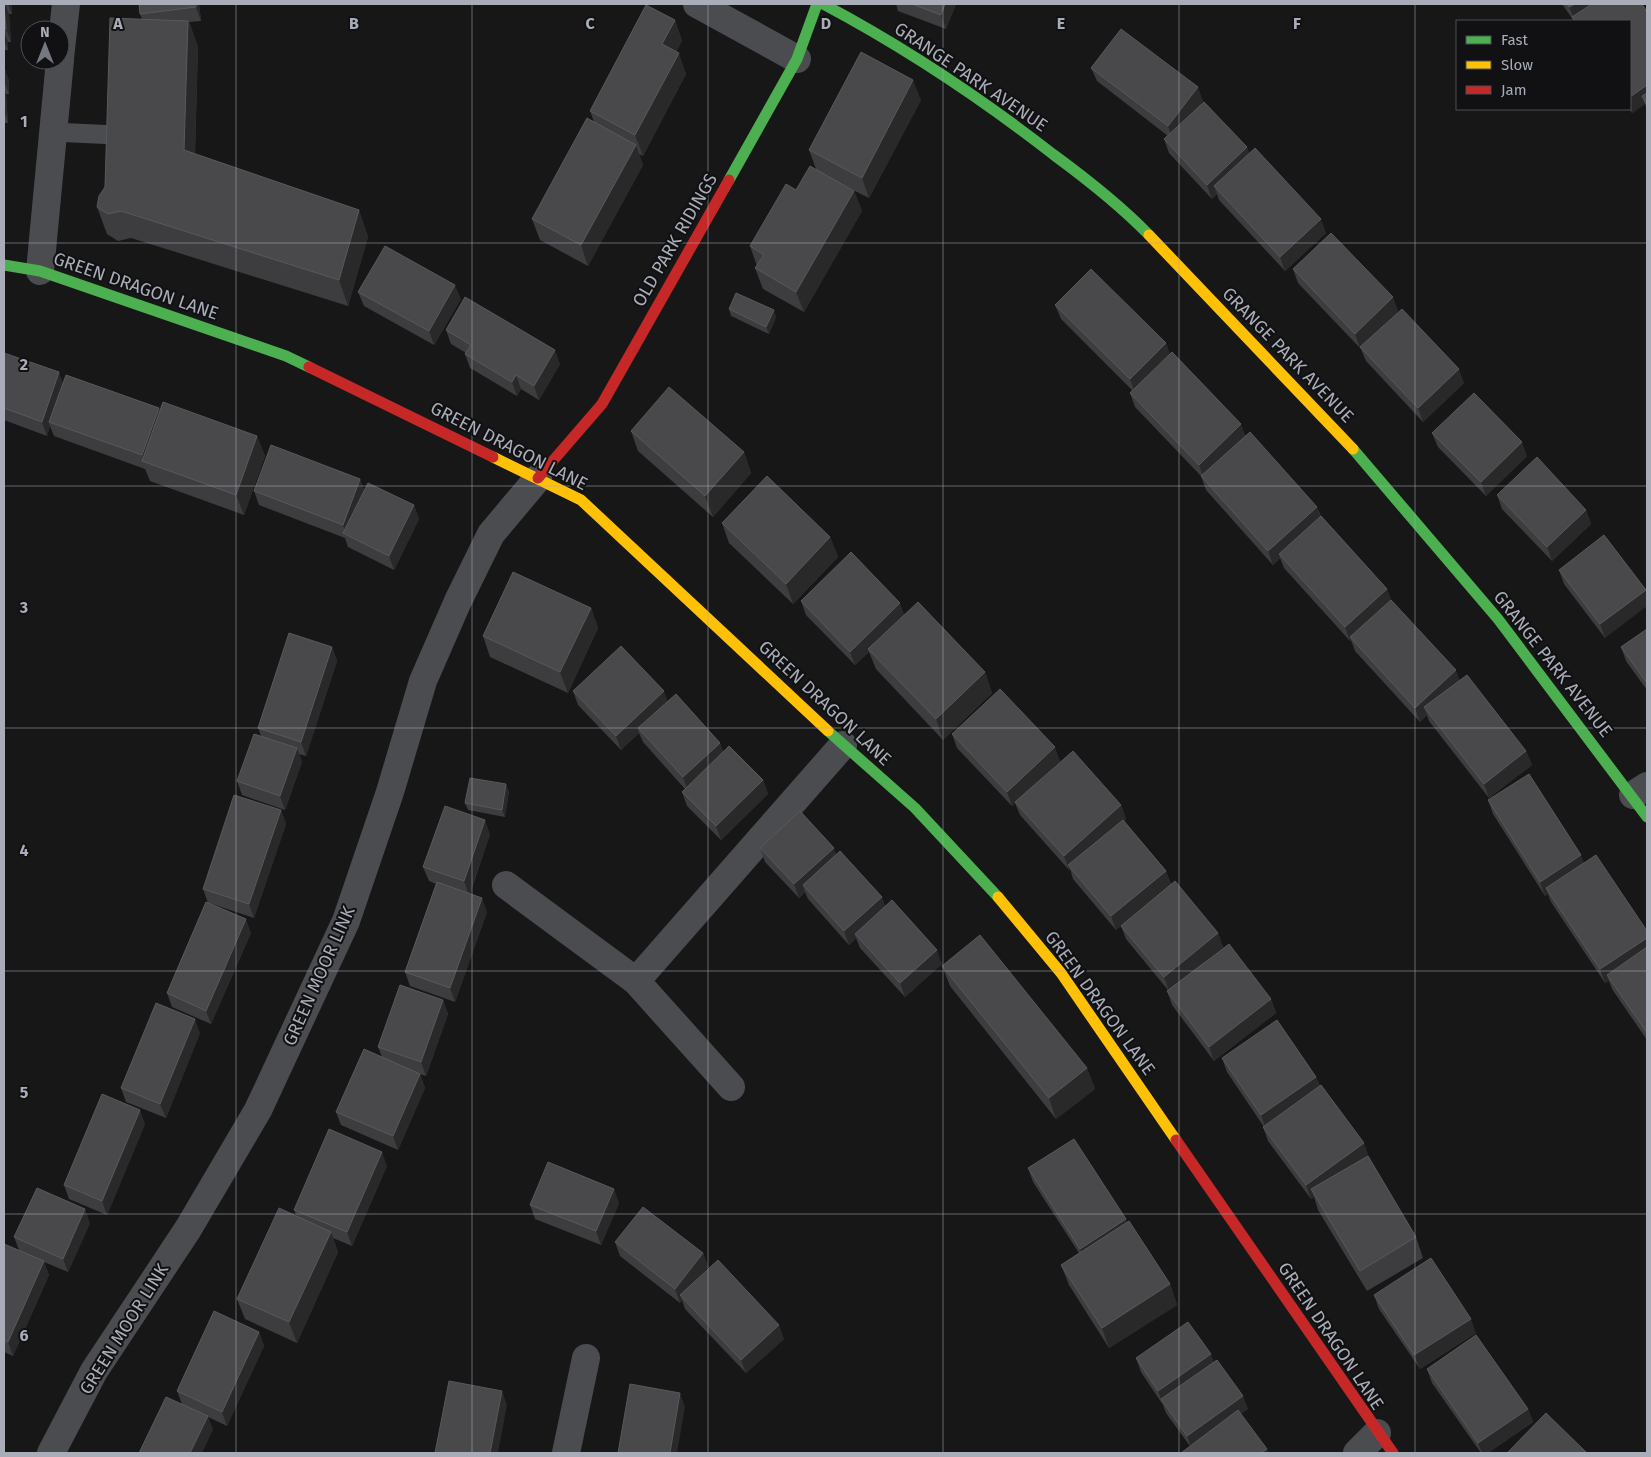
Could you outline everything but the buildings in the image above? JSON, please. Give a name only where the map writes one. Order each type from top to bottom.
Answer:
[{"type":"street","points":[[64,20],[66,4]]},
{"type":"street","points":[[697,4],[797,59]]},
{"type":"street","name":"OLD PARK RIDINGS","points":[[538,478],[602,404],[797,59],[817,4]]},
{"type":"street","name":"GRANGE PARK AVENUE","points":[[823,4],[855,21],[999,112],[1122,207],[1350,445],[1498,619],[1642,799]]},
{"type":"street","points":[[40,271],[59,70]]},
{"type":"street","name":"GREEN DRAGON LANE","points":[[4,265],[40,271],[286,356],[581,500],[843,745],[915,808],[999,898],[1061,973],[1385,1443]]},
{"type":"street","name":"GREEN MOOR LINK","points":[[51,1453],[94,1370],[188,1229],[258,1110],[346,921],[390,792],[423,681],[458,600],[491,534],[538,478]]},
{"type":"street","points":[[636,981],[843,745]]},
{"type":"street","points":[[506,885],[636,981],[731,1087]]},
{"type":"street","points":[[566,1453],[586,1358]]},
{"type":"street","points":[[1357,1453],[1385,1443]]},
{"type":"lane","points":[[52,132],[117,135]]},
{"type":"traffic: fast","points":[[729,180],[797,59],[817,4]]},
{"type":"traffic: fast","points":[[823,4],[913,56],[999,114],[1091,183],[1127,213],[1149,235]]},
{"type":"traffic: fast","points":[[4,265],[40,271],[286,356],[309,367]]},
{"type":"traffic: fast","points":[[1353,449],[1498,619],[1647,817]]},
{"type":"traffic: fast","points":[[828,731],[915,808],[998,897]]},
{"type":"traffic: slow","points":[[1149,235],[1353,449]]},
{"type":"traffic: slow","points":[[493,457],[581,500],[828,731]]},
{"type":"traffic: slow","points":[[998,897],[1061,973],[1176,1140]]},
{"type":"traffic: jam","points":[[538,478],[602,404],[729,180]]},
{"type":"traffic: jam","points":[[309,367],[493,457]]},
{"type":"traffic: jam","points":[[1176,1140],[1393,1453]]}]
